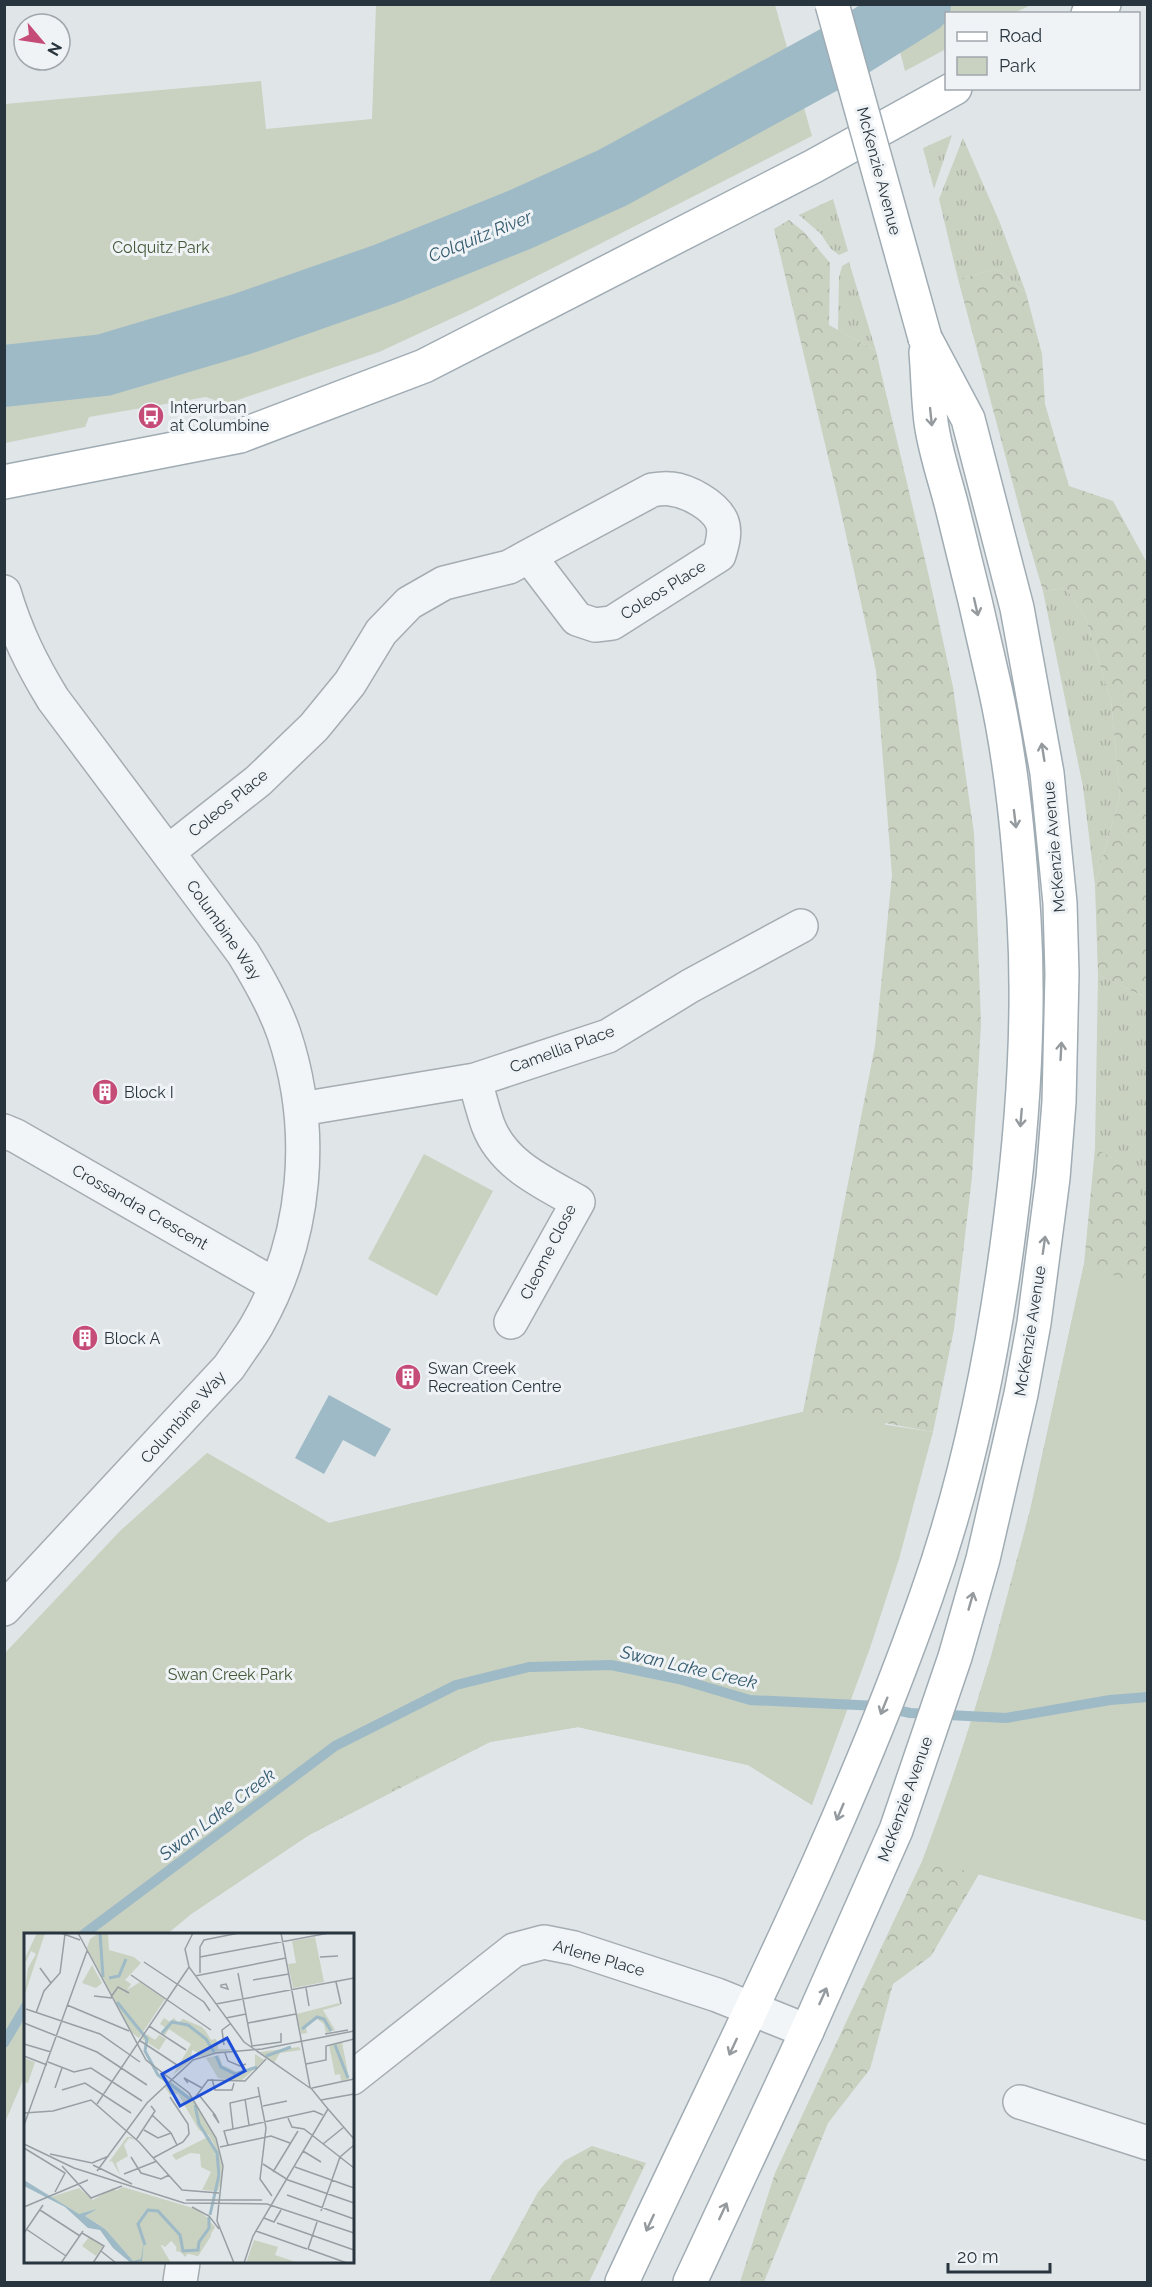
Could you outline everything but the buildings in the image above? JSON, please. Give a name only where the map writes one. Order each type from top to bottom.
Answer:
[{"type":"main road","name":"McKenzie Avenue","points":[[622,2283],[795,1915],[863,1758],[905,1653],[945,1537],[985,1386],[1002,1291],[1024,1088],[1026,994],[1020,864],[1007,754],[996,694],[932,425],[925,338],[832,4]]},
{"type":"main road","points":[[1091,12],[1104,4]]},
{"type":"main road","points":[[4,482],[240,436],[424,366],[814,166],[951,90]]},
{"type":"main road","name":"McKenzie Avenue","points":[[690,2283],[807,2031],[896,1830],[955,1657],[983,1559],[1034,1323],[1053,1178],[1062,1037],[1060,903],[1051,808],[1037,714],[1017,608],[968,418],[925,338]]},
{"type":"street","name":"Coleos Place","points":[[168,852],[258,781],[314,727],[350,683],[381,633],[409,603],[444,583],[509,567],[529,556],[652,490],[670,488],[688,494],[711,508],[722,522],[724,539],[719,555],[612,623],[595,625],[577,619],[529,556]]},
{"type":"street","name":"Columbine Way","points":[[4,592],[14,625],[17,664],[53,699],[243,953],[262,984],[284,1033],[301,1109],[303,1153],[300,1199],[291,1241],[275,1285],[257,1324],[229,1367],[4,1609]]},
{"type":"street","name":"Camellia Place","points":[[301,1109],[475,1080],[608,1036],[690,986],[801,926]]},
{"type":"street","name":"Cleome Close","points":[[475,1080],[488,1127],[501,1149],[519,1168],[578,1202],[511,1322]]},
{"type":"street","name":"Crossandra Crescent","points":[[4,1131],[275,1285]]},
{"type":"street","name":"Arlene Place","points":[[354,2076],[514,1950],[544,1942],[574,1948],[717,1995],[807,2031]]},
{"type":"street","points":[[1020,2102],[1148,2143]]},
{"type":"street","points":[[180,2283],[183,2263]]},
{"type":"green space","points":[[888,4],[1031,5],[1016,12],[945,12],[945,50],[905,71]]},
{"type":"green space","name":"Colquitz Park","points":[[376,5],[775,5],[812,136],[472,309],[379,352],[226,404],[206,397],[89,417],[85,427],[5,443],[5,104],[261,81],[266,129],[372,119]]},
{"type":"green space","points":[[952,135],[934,189],[923,148]]},
{"type":"green space","points":[[963,138],[1000,223],[1026,293],[996,269],[958,279],[939,199]]},
{"type":"green space","points":[[833,199],[848,251],[839,255],[830,248],[821,234],[799,215]]},
{"type":"green space","name":"Swan Creek Park","points":[[789,220],[804,232],[830,263],[829,325],[876,351],[953,687],[974,833],[981,1024],[972,1177],[954,1329],[933,1432],[885,1423],[899,1559],[850,1614],[812,1805],[748,1765],[578,1727],[490,1742],[309,1835],[191,1914],[168,1933],[24,1933],[24,2077],[5,2122],[5,1863],[207,1453],[329,1523],[803,1412],[875,1046],[892,875],[876,671],[774,229]]},
{"type":"green space","points":[[849,262],[876,351],[838,330],[839,277],[842,266]]},
{"type":"green space","points":[[996,269],[1026,293],[1042,354],[1045,404],[1069,486],[1113,501],[1147,563],[1147,998],[1098,975],[1095,885],[1120,796],[1111,701],[1086,619],[1066,588],[1043,591],[958,279]]},
{"type":"green space","points":[[1066,588],[1086,619],[1111,701],[1120,796],[1095,885],[1083,787],[1043,591]]},
{"type":"green space","points":[[1098,975],[1147,998],[1147,1250],[1136,1172],[1095,1148]]},
{"type":"green space","points":[[1095,1148],[1137,1172],[1148,1250],[1147,1921],[979,1874],[931,1956],[893,1984],[870,2069],[828,2123],[764,2282],[740,2282],[775,2173],[923,1859],[951,1786],[991,1656],[1030,1510],[1084,1264]]},
{"type":"green space","points":[[424,1154],[493,1191],[437,1296],[368,1259]]},
{"type":"green space","points":[[1084,1264],[1118,1277],[1147,1284],[1147,1921],[923,1859],[969,1729],[1020,1553]]},
{"type":"green space","name":"Swan Creek Park","points":[[803,1412],[933,1432],[899,1559],[870,1648],[812,1805],[748,1765],[578,1727],[490,1742],[413,1778],[309,1835],[191,1914],[168,1933],[24,1933],[24,2077],[5,2122],[5,1653],[120,1531],[207,1453],[329,1523]]},
{"type":"green space","points":[[592,2146],[646,2163],[589,2282],[489,2282],[538,2192],[564,2161]]},
{"type":"water","points":[[329,1395],[391,1429],[375,1457],[343,1440],[324,1474],[295,1458]]},
{"type":"waterway","name":"Colquitz River","points":[[4,376],[104,365],[242,324],[385,274],[519,220],[612,178],[845,51],[920,4]]},
{"type":"waterway","name":"Swan Lake Creek","points":[[85,1933],[335,1746],[456,1685],[529,1667],[611,1665],[679,1679],[750,1700],[879,1706],[910,1713],[1006,1718],[1110,1700],[1148,1697]]},
{"type":"waterway","name":"Swan Lake Creek","points":[[4,2043],[24,2009]]},
{"type":"place","name":"Interurban at Columbine","points":[[151,416]]},
{"type":"place","name":"Block I","points":[[105,1092]]},
{"type":"place","name":"Block A","points":[[85,1338]]},
{"type":"place","name":"Swan Creek Recreation Centre","points":[[408,1377]]}]
